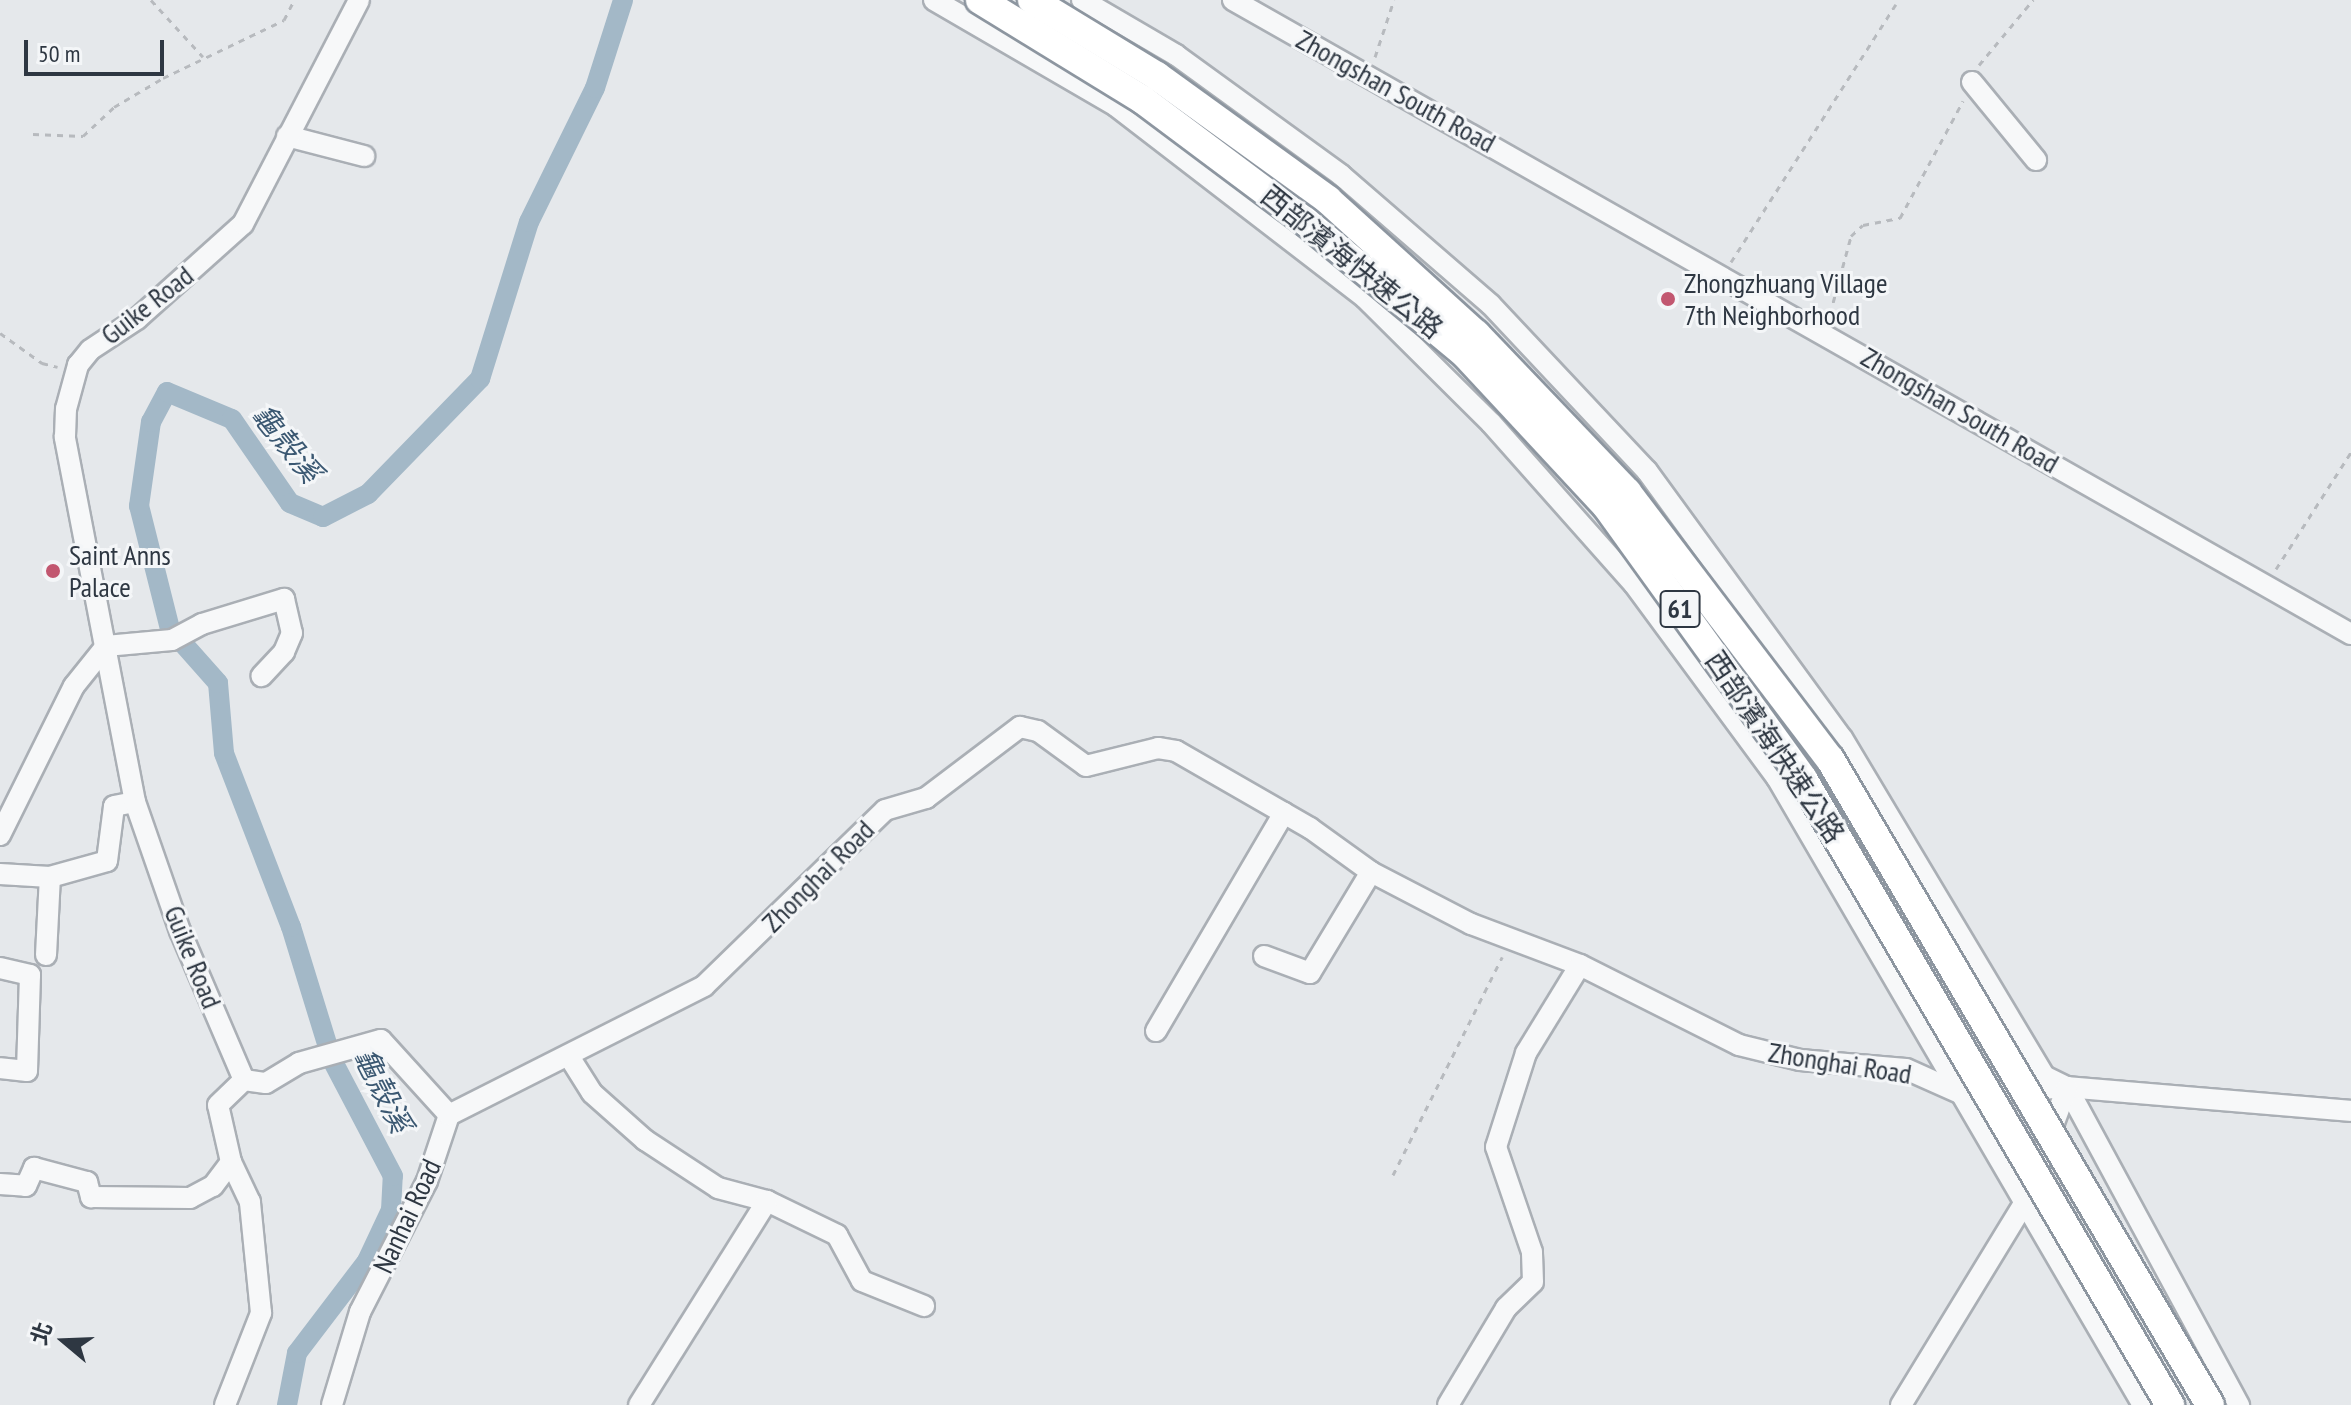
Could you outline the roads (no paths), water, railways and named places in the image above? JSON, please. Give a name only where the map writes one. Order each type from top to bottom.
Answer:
[{"type":"highway","name":"西部濱海快速公路","points":[[980,0],[1143,100],[1305,221],[1464,353],[1607,507],[1803,779],[2170,1405]]},
{"type":"highway","name":"西部濱海快速公路","points":[[1032,0],[1157,76],[1328,200],[1476,334],[1627,492],[1830,759],[2210,1405]]},
{"type":"street","name":"Guike Road","points":[[244,1080],[180,931],[135,802],[65,437],[76,372],[90,350],[137,319],[235,234],[359,0]]},
{"type":"street","points":[[934,0],[1116,106],[1365,298],[1491,423],[1634,584],[1777,778],[2143,1405]]},
{"type":"street","points":[[1082,0],[1176,55],[1341,175],[1491,305],[1647,471],[1842,738],[2044,1076],[2067,1087],[2239,1405]]},
{"type":"street","name":"Zhongshan South Road","points":[[1233,0],[2351,634]]},
{"type":"street","points":[[1972,82],[2036,160]]},
{"type":"street","points":[[287,136],[364,156]]},
{"type":"street","points":[[0,835],[74,686],[106,646],[172,640],[284,599],[292,633],[262,676]]},
{"type":"street","name":"Zhonghai Road","points":[[449,1115],[570,1058],[704,986],[885,810],[926,798],[1020,727],[1038,731],[1086,766],[1143,750],[1176,751],[1284,813],[1371,872],[1511,939],[1580,965],[1739,1045],[1800,1060],[1906,1069],[1964,1095],[2067,1087],[2351,1111]]},
{"type":"street","points":[[0,874],[50,877],[107,861],[114,806],[135,802]]},
{"type":"street","points":[[1156,1031],[1284,813]]},
{"type":"street","points":[[1264,956],[1310,973],[1371,872]]},
{"type":"street","points":[[46,955],[50,877]]},
{"type":"street","points":[[1448,1405],[1506,1308],[1533,1282],[1532,1252],[1496,1147],[1526,1053],[1580,965]]},
{"type":"street","points":[[0,968],[30,975],[27,1071],[0,1068]]},
{"type":"street","points":[[225,1405],[261,1313],[250,1202],[231,1162],[218,1105],[244,1080],[266,1083],[299,1063],[368,1041],[390,1044],[449,1115]]},
{"type":"street","points":[[570,1058],[592,1093],[645,1140],[718,1188],[767,1201],[837,1235],[862,1281],[924,1306]]},
{"type":"street","points":[[1901,1405],[2025,1202],[2067,1087]]},
{"type":"street","name":"Nanhai Road","points":[[332,1405],[360,1312],[427,1181],[449,1115]]},
{"type":"street","points":[[0,1184],[26,1186],[34,1168],[87,1182],[91,1197],[190,1198],[213,1186],[231,1162]]},
{"type":"street","points":[[639,1405],[767,1201]]},
{"type":"waterway","name":"龜殼溪","points":[[287,1405],[297,1353],[367,1261],[391,1210],[393,1176],[332,1060],[291,927],[224,753],[218,683],[170,629],[139,506],[151,422],[167,392],[232,419],[290,503],[323,517],[368,494],[480,379],[529,222],[595,88],[623,0]]},
{"type":"place","name":"Zhongzhuang Village 7th Neighborhood","points":[[1668,299]]},
{"type":"place","name":"Saint Anns Palace","points":[[53,571]]}]
